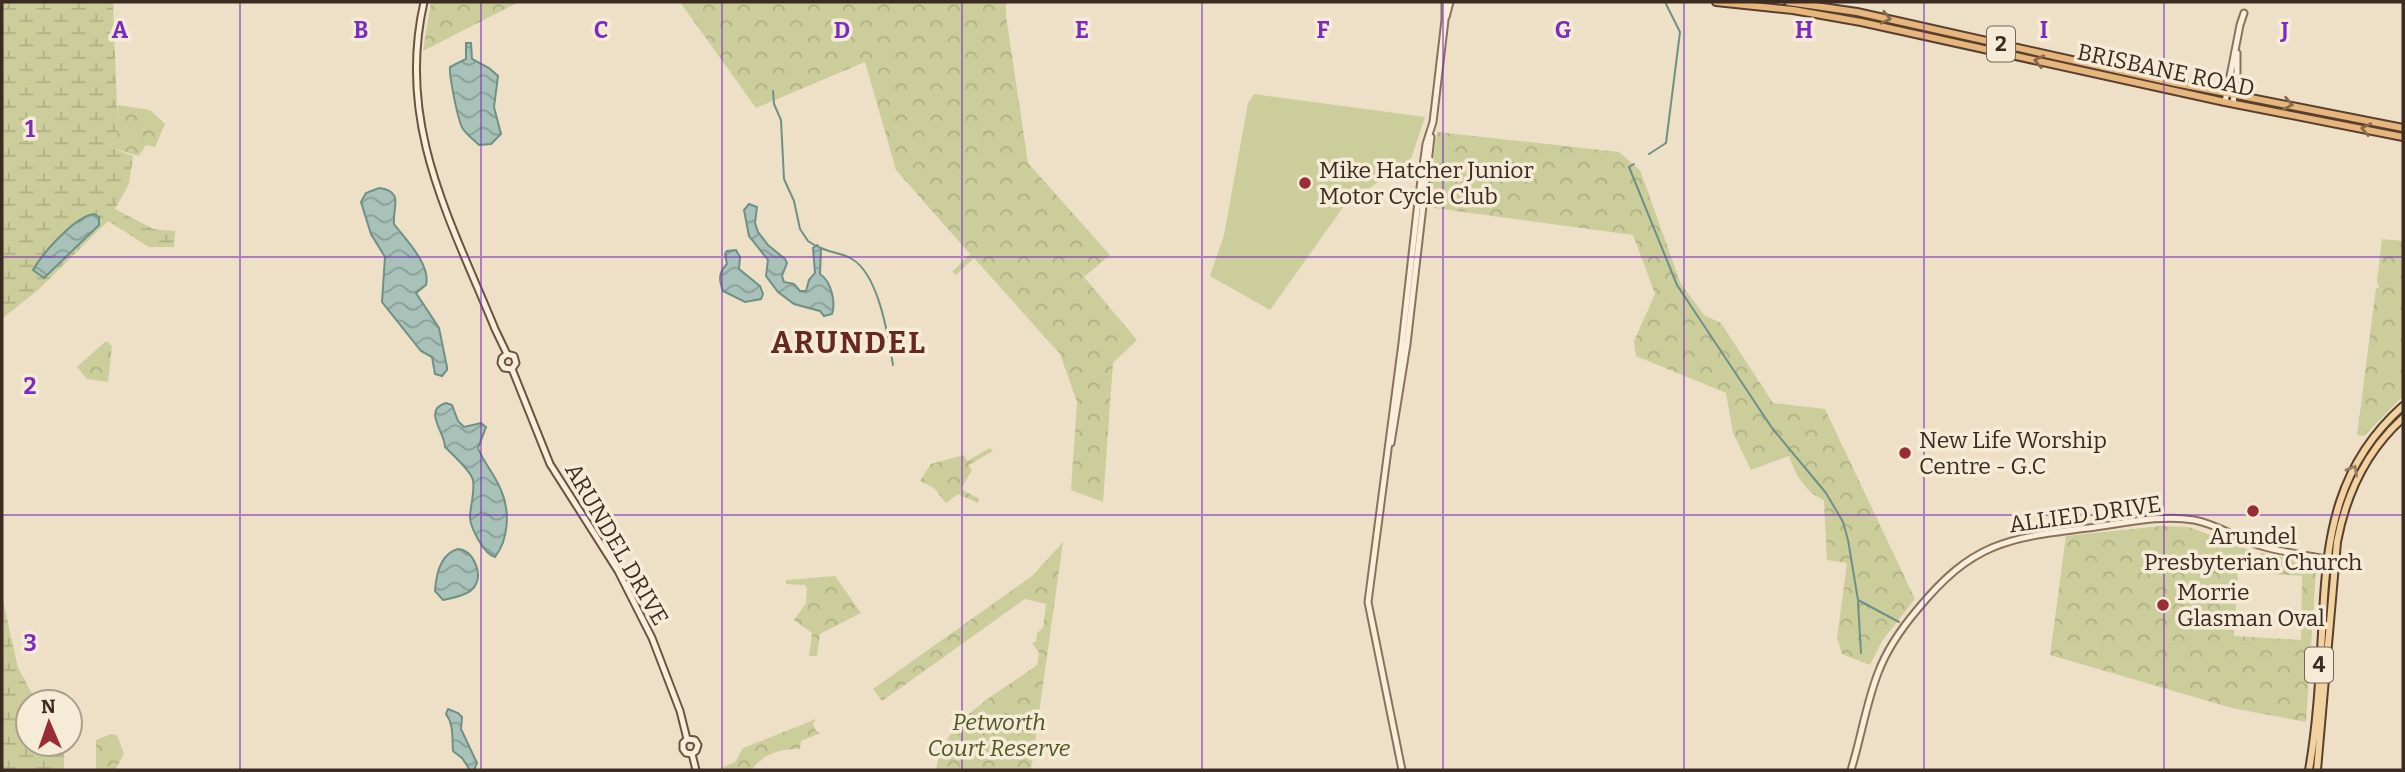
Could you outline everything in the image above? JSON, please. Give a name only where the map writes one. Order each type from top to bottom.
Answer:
[{"type":"highway","name":"BRISBANE ROAD","points":[[1716,2],[1853,20],[2225,102],[2403,137]]},
{"type":"highway","name":"BRISBANE ROAD","points":[[1788,2],[1868,15],[2230,94],[2403,128]]},
{"type":"main road","name":"4","points":[[2309,770],[2316,725],[2326,559],[2335,512],[2350,475],[2370,443],[2403,406]]},
{"type":"main road","name":"4","points":[[2317,770],[2339,534],[2348,502],[2361,472],[2382,440],[2403,418]]},
{"type":"street","points":[[424,2],[418,32],[416,75],[419,120],[426,156],[489,316],[507,354],[513,356],[516,363],[512,369],[504,368],[501,363],[507,354]]},
{"type":"street","points":[[1402,770],[1368,602],[1417,210],[1448,2]]},
{"type":"street","points":[[2225,102],[2230,94],[2239,25],[2244,13]]},
{"type":"street","points":[[2230,94],[2233,103]]},
{"type":"street","name":"ARUNDEL DRIVE","points":[[512,369],[550,464],[618,571],[648,628],[665,669],[687,739]]},
{"type":"street","name":"ALLIED DRIVE","points":[[1851,770],[1878,673],[1888,650],[1946,576],[1987,548],[2013,539],[2045,533],[2154,520],[2187,519],[2213,525],[2257,545],[2326,559]]},
{"type":"street","points":[[687,739],[695,740],[698,745],[692,754],[683,749],[683,743],[687,739]]},
{"type":"street","points":[[692,754],[696,770]]},
{"type":"green space","points":[[2,2],[113,2],[118,132],[109,147],[133,156],[129,184],[115,209],[153,229],[175,231],[174,247],[149,247],[108,221],[39,289],[2,319]]},
{"type":"green space","points":[[431,2],[519,2],[423,51]]},
{"type":"green space","points":[[680,2],[1006,2],[1028,163],[1110,255],[1084,277],[1137,340],[1113,363],[1103,502],[1071,490],[1077,402],[1060,354],[974,258],[956,275],[952,272],[970,254],[896,170],[865,62],[756,108]]},
{"type":"green space","name":"Mike Hatcher Junior Motor Cycle Club","points":[[1254,94],[1425,117],[1411,159],[1344,206],[1270,310],[1210,276],[1224,235],[1248,103]]},
{"type":"green space","points":[[118,105],[150,110],[165,124],[155,147],[146,145],[139,156],[109,147],[118,132]]},
{"type":"green space","points":[[1437,132],[1619,152],[1640,170],[1681,284],[1704,315],[1721,323],[1773,403],[1825,409],[1915,599],[1882,641],[1870,665],[1842,654],[1837,638],[1847,563],[1827,560],[1824,501],[1803,483],[1789,456],[1751,470],[1733,433],[1726,393],[1636,356],[1634,341],[1655,294],[1633,235],[1427,207]]},
{"type":"green space","points":[[2382,239],[2403,241],[2403,396],[2364,436],[2357,435],[2376,288],[2379,288],[2377,281]]},
{"type":"green space","points":[[105,342],[112,346],[108,382],[87,379],[77,367]]},
{"type":"green space","points":[[990,448],[993,451],[969,465],[972,470],[961,489],[979,499],[978,503],[958,494],[946,503],[934,488],[920,481],[931,464],[964,455],[967,461]]},
{"type":"green space","points":[[2161,526],[2189,527],[2252,551],[2251,573],[2238,572],[2234,636],[2301,640],[2302,576],[2258,573],[2259,555],[2262,553],[2310,563],[2316,570],[2306,722],[2232,708],[2050,655],[2066,536]]},
{"type":"green space","name":"Petworth Court Reserve","points":[[1063,542],[1031,770],[936,770],[949,736],[961,722],[990,697],[1037,665],[1039,653],[1032,643],[1043,628],[1046,604],[1025,599],[882,701],[873,689],[1032,576]]},
{"type":"green space","points":[[835,576],[861,613],[820,634],[817,656],[809,656],[812,633],[794,620],[806,603],[807,589],[805,585],[786,584],[786,580]]},
{"type":"green space","points":[[2,596],[18,668],[29,688],[14,688],[14,758],[64,758],[64,770],[2,770]]},
{"type":"green space","points":[[816,719],[813,724],[820,733],[801,741],[800,749],[773,753],[751,770],[716,770],[735,762],[743,748]]},
{"type":"green space","points":[[111,734],[117,735],[124,754],[115,770],[96,770],[96,740]]},
{"type":"water","points":[[466,43],[471,43],[472,59],[498,76],[494,107],[501,134],[491,144],[479,145],[466,133],[456,108],[450,67],[466,59]]},
{"type":"water","points":[[379,188],[387,190],[395,197],[394,224],[416,252],[425,269],[426,285],[416,293],[439,328],[447,367],[442,376],[435,374],[432,357],[421,351],[382,302],[385,257],[371,234],[361,202],[366,193]]},
{"type":"water","points":[[749,204],[757,207],[755,223],[758,232],[787,263],[782,276],[784,282],[794,284],[800,291],[806,291],[809,280],[815,273],[813,248],[817,245],[821,249],[820,274],[832,292],[832,314],[824,316],[820,311],[794,304],[778,292],[766,276],[768,260],[749,236],[744,210]]},
{"type":"water","points":[[94,214],[99,217],[99,225],[44,278],[33,270],[69,228],[86,216]]},
{"type":"water","points":[[736,250],[740,257],[739,269],[760,286],[763,294],[761,299],[745,302],[723,291],[720,277],[727,264],[725,254],[727,251]]},
{"type":"water","points":[[446,403],[452,405],[458,421],[464,427],[481,423],[486,427],[478,448],[501,490],[507,515],[503,542],[495,557],[483,546],[471,523],[472,476],[445,447],[436,422],[436,411]]},
{"type":"water","points":[[458,549],[468,553],[475,563],[477,581],[469,592],[443,600],[435,591],[438,572],[447,555]]},
{"type":"water","points":[[448,709],[462,717],[461,729],[477,763],[474,770],[470,770],[453,751],[451,727],[446,714]]},
{"type":"waterway","points":[[1649,154],[1666,143],[1680,32],[1666,4]]},
{"type":"waterway","points":[[773,91],[774,104],[781,120],[784,179],[794,201],[800,229],[808,241],[816,246]]},
{"type":"waterway","points":[[1634,164],[1629,167],[1677,285],[1772,428],[1826,493],[1843,522],[1858,600],[1899,622]]},
{"type":"waterway","points":[[821,248],[852,259],[869,278],[881,307],[893,365]]},
{"type":"waterway","points":[[1858,602],[1861,653]]},
{"type":"place","name":"Mike Hatcher Junior Motor Cycle Club","points":[[1305,183]]},
{"type":"place","name":"New Life Worship Centre - G.C","points":[[1905,453]]},
{"type":"place","name":"Arundel Presbyterian Church","points":[[2253,511]]},
{"type":"place","name":"Morrie Glasman Oval","points":[[2163,605]]},
{"type":"district","name":"ARUNDEL","points":[[849,343]]}]
